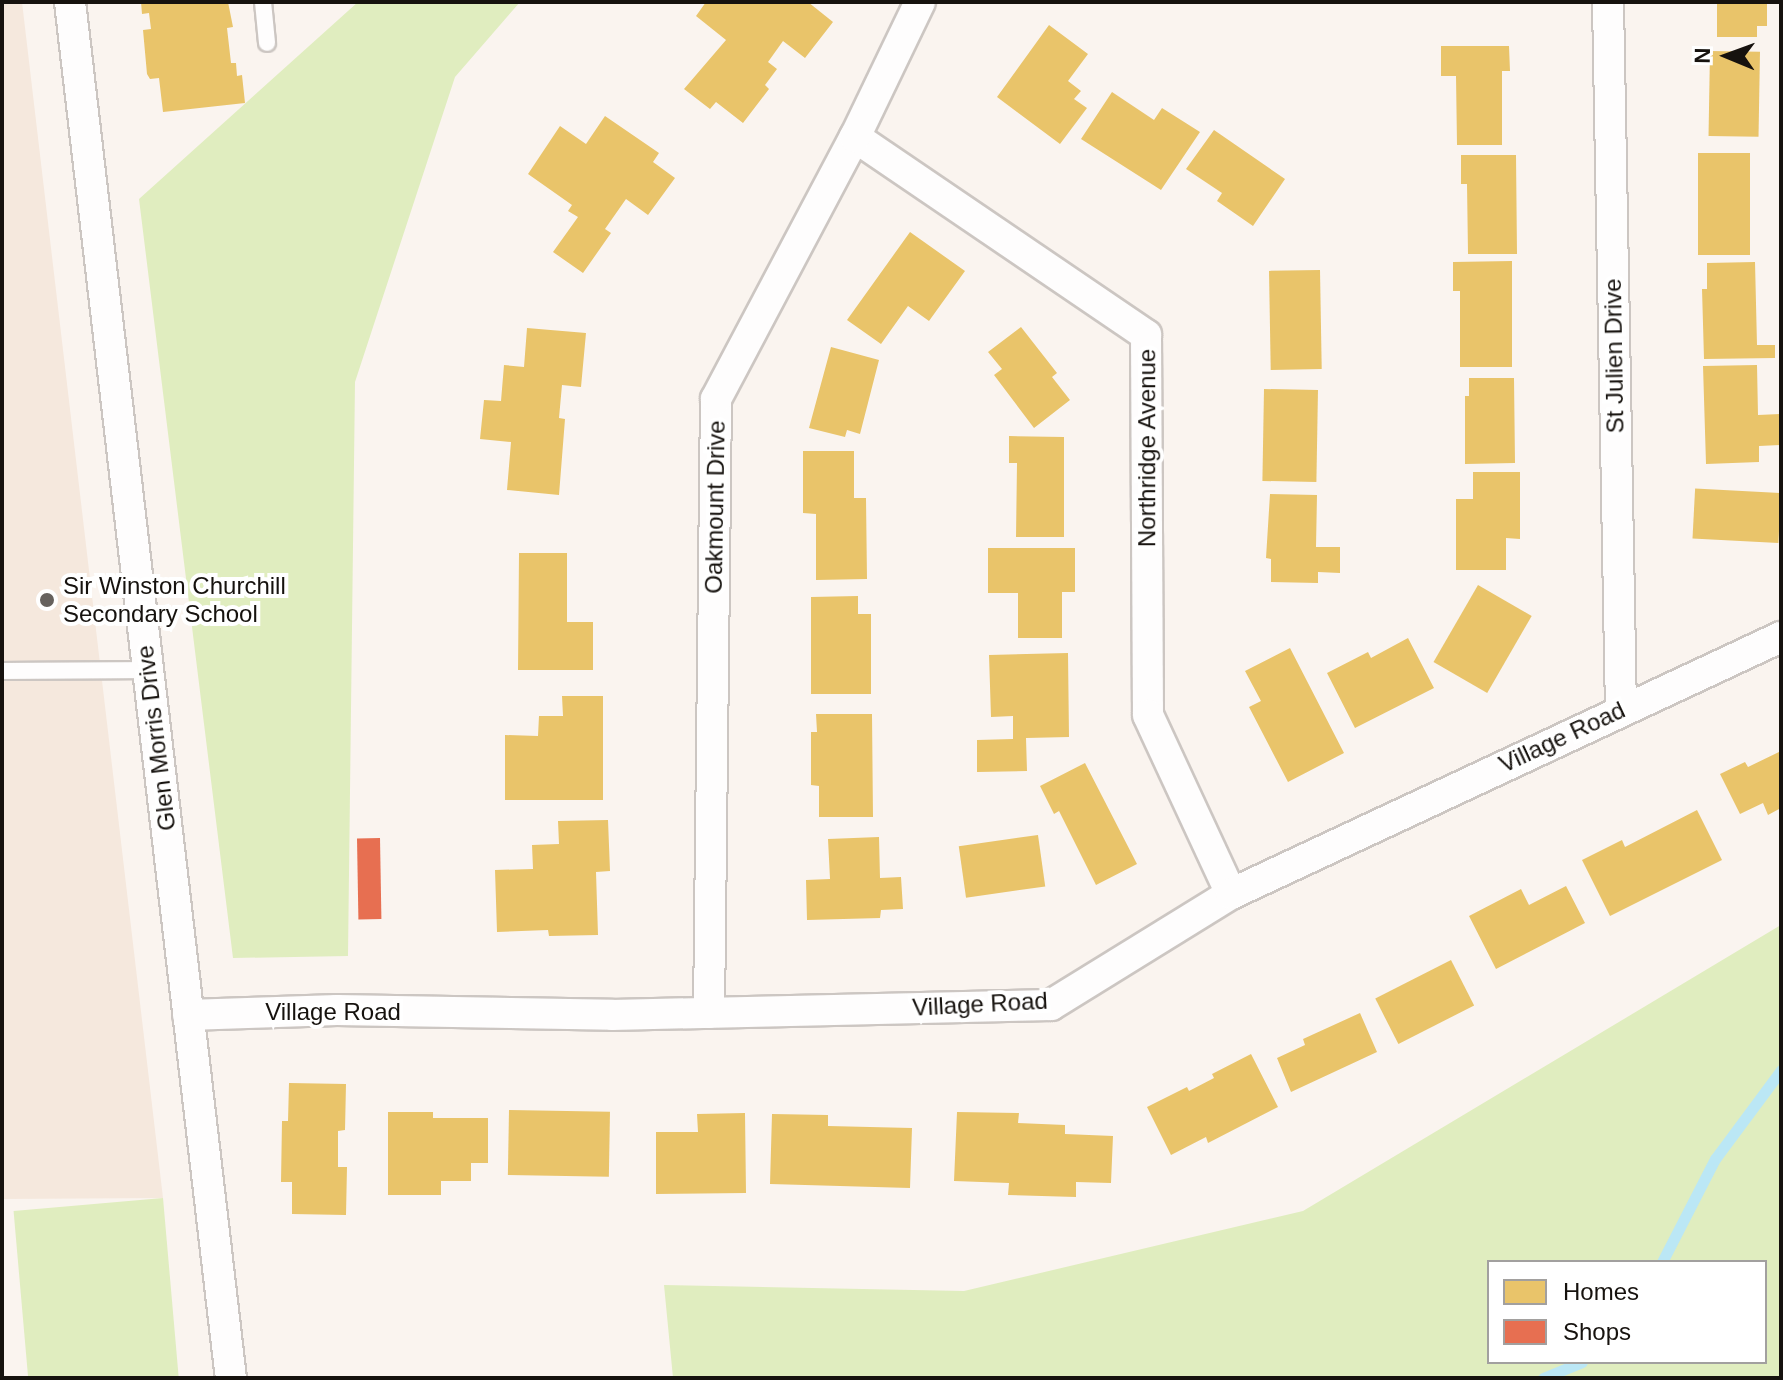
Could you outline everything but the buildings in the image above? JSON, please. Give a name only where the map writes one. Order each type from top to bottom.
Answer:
[{"type":"street","name":"Glen Morris Drive","points":[[70,2],[231,1378]]},
{"type":"street","name":"Oakmount Drive","points":[[709,1013],[716,399],[855,137],[920,2]]},
{"type":"street","name":"St Julien Drive","points":[[1608,2],[1621,709]]},
{"type":"street","name":"Northridge Avenue","points":[[855,137],[1146,335],[1148,715],[1231,894]]},
{"type":"street","name":"Village Road","points":[[188,1015],[319,1010],[593,1015],[1051,1005],[1231,894],[1621,709],[1781,637]]},
{"type":"lane","points":[[263,2],[267,43]]},
{"type":"lane","points":[[2,671],[148,670]]},
{"type":"shaded area","name":"Sir Winston Churchill Secondary School","points":[[2,2],[22,2],[163,1198],[2,1199]]},
{"type":"green space","points":[[358,2],[520,2],[455,77],[355,382],[348,956],[233,958],[139,199]]},
{"type":"green space","points":[[1781,925],[1781,1378],[673,1378],[664,1285],[964,1291],[1303,1211]]},
{"type":"green space","points":[[163,1198],[179,1378],[28,1378],[14,1211]]},
{"type":"waterway","points":[[1663,1260],[1715,1159],[1781,1070]]},
{"type":"waterway","points":[[1543,1378],[1577,1364]]},
{"type":"place","name":"Sir Winston Churchill Secondary School","points":[[47,600]]}]
